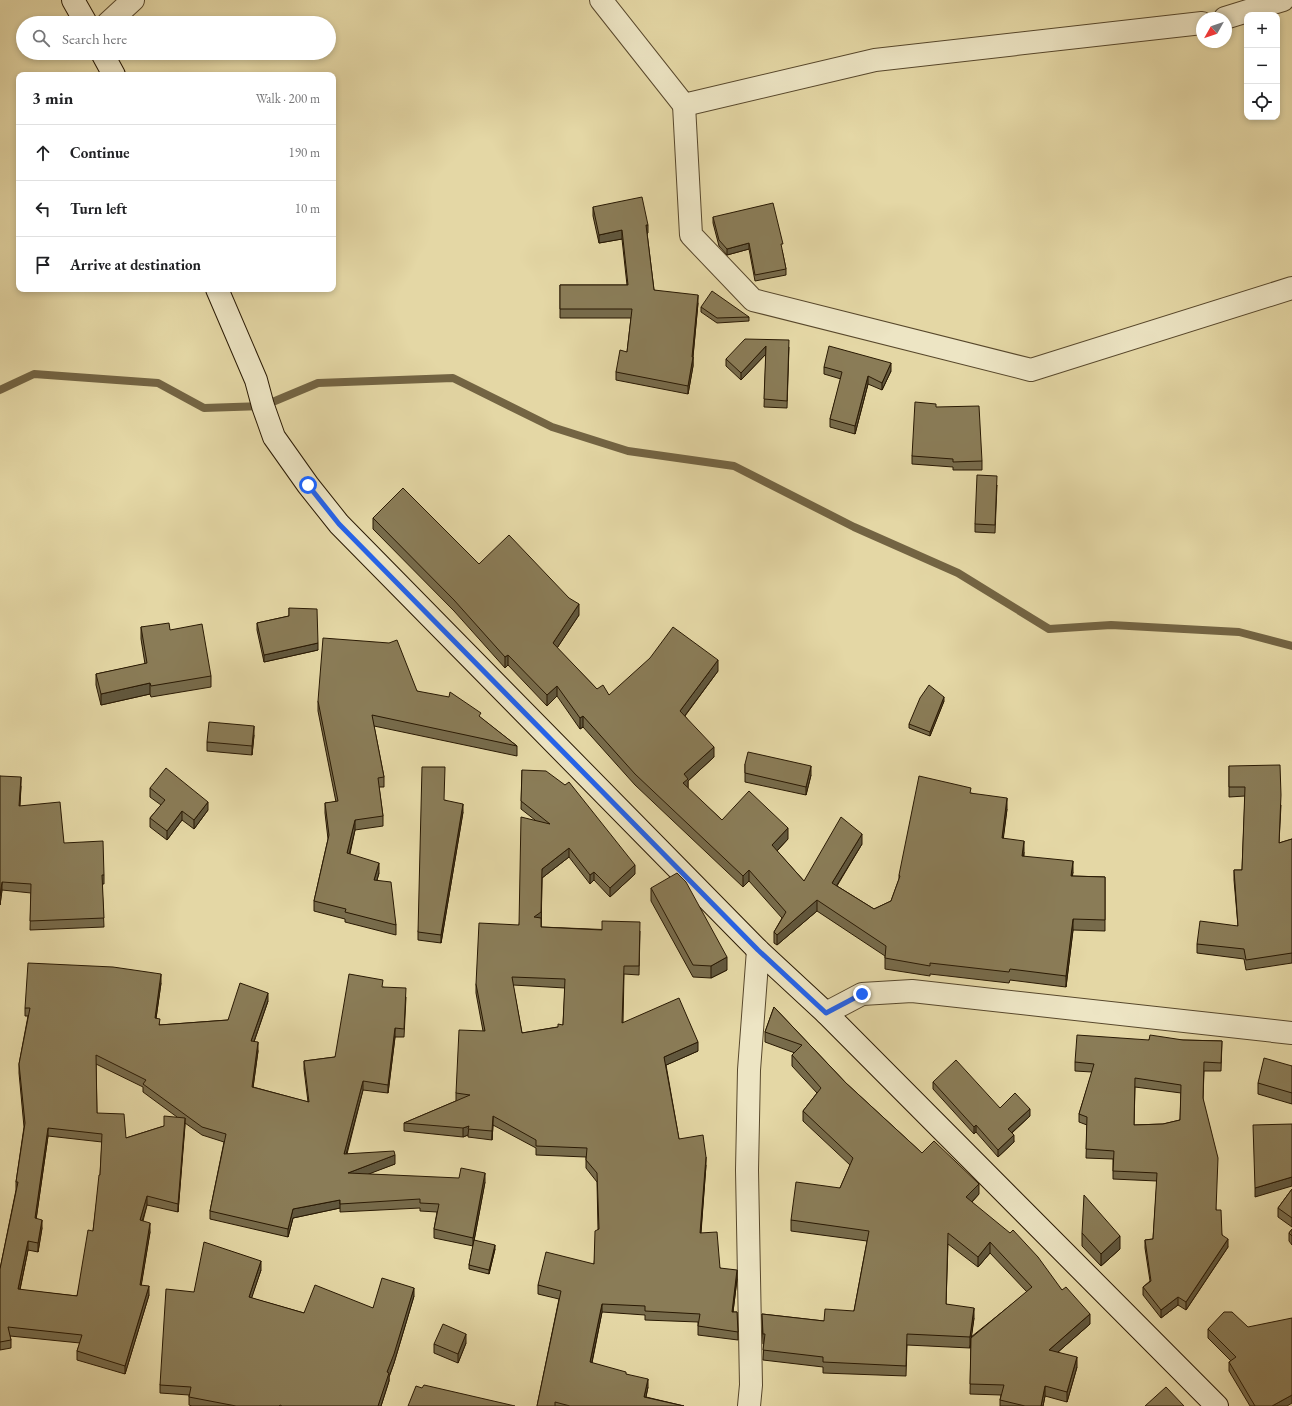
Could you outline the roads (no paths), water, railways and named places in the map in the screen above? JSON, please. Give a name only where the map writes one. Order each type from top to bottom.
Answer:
[{"type":"street","points":[[73,0],[82,16]]},
{"type":"street","points":[[116,16],[133,0]]},
{"type":"street","points":[[601,0],[684,105],[690,235],[753,300],[1031,370],[1292,288]]},
{"type":"street","points":[[1232,16],[1283,0]]},
{"type":"street","points":[[684,105],[875,60],[1196,24]]},
{"type":"street","points":[[106,60],[112,72]]},
{"type":"street","points":[[218,292],[256,380],[274,437],[308,485],[339,524],[758,950],[826,1013],[1216,1406]]},
{"type":"street","points":[[749,1406],[751,1385],[747,1170],[749,1078],[758,950]]},
{"type":"street","points":[[826,1013],[862,994],[912,991],[1292,1033]]},
{"type":"waterway","points":[[0,390],[34,374],[158,383],[204,408],[263,406],[318,383],[453,378],[552,427],[628,451],[734,466],[854,527],[958,573],[1049,629],[1111,625],[1239,632],[1292,646]]}]
